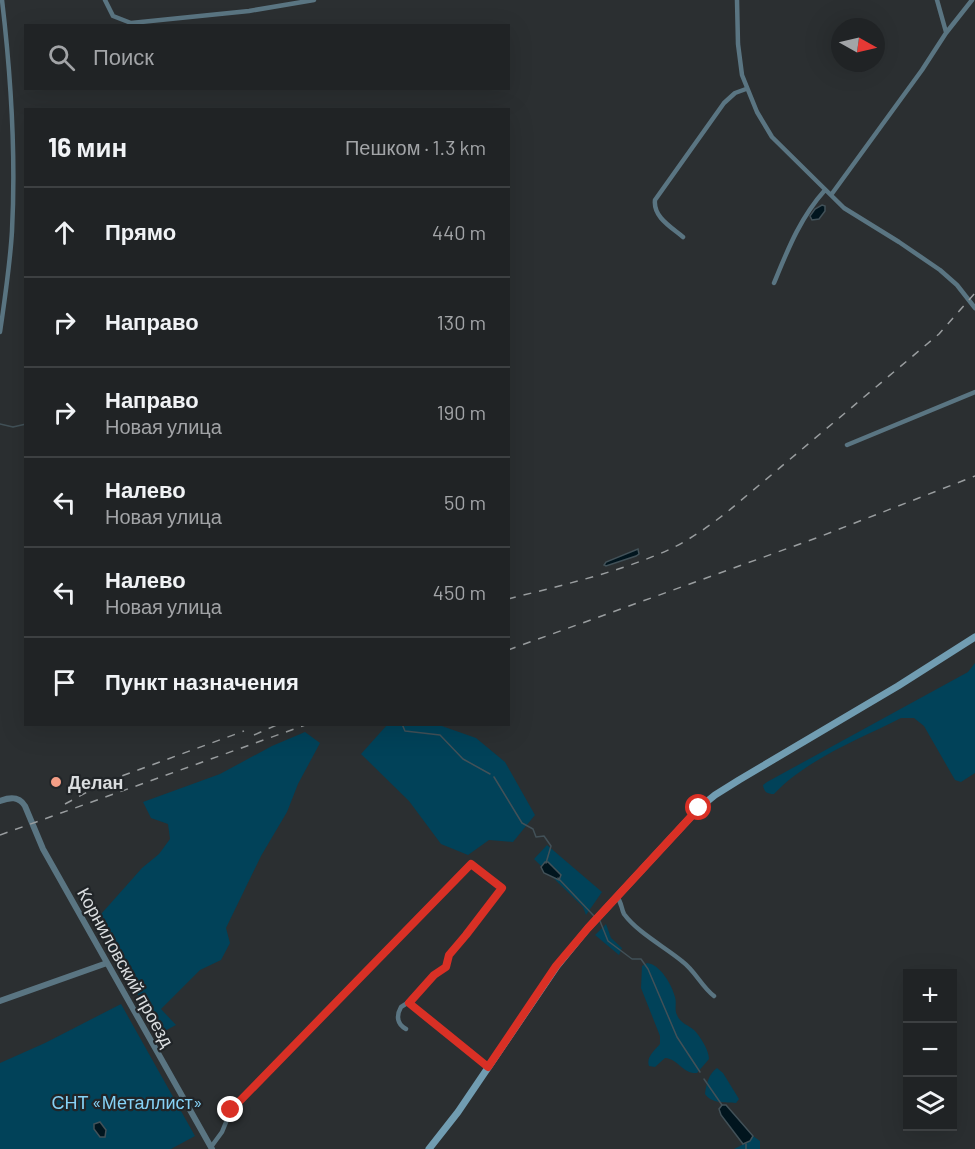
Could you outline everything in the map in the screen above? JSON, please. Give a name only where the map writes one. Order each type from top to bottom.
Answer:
[{"type":"main road","points":[[429,1149],[458,1112],[556,966],[681,826],[715,795],[898,686],[975,637]]},
{"type":"street","points":[[0,332],[9,269],[13,192],[8,49],[2,0]]},
{"type":"street","points":[[105,0],[113,16],[131,23],[249,11],[311,0]]},
{"type":"street","points":[[737,0],[739,60],[746,89],[772,137],[844,208],[940,270],[974,304]]},
{"type":"street","points":[[937,0],[946,33]]},
{"type":"street","points":[[831,195],[972,0]]},
{"type":"street","points":[[683,237],[658,215],[655,200],[724,103],[735,93],[746,89]]},
{"type":"street","points":[[774,283],[804,217],[825,190]]},
{"type":"street","points":[[847,445],[975,392]]},
{"type":"street","name":"Корниловский проезд","points":[[0,801],[17,799],[25,806],[43,849],[211,1148]]},
{"type":"street","points":[[211,1148],[222,1132],[231,1110],[471,864],[502,888],[449,955],[446,967],[434,975],[409,1003],[401,1007],[398,1018],[400,1026],[406,1029]]},
{"type":"street","points":[[617,897],[621,902],[623,913],[656,944],[684,963],[705,990],[714,996]]},
{"type":"street","points":[[0,1001],[107,963]]},
{"type":"street","points":[[409,1003],[488,1067]]},
{"type":"green space","points":[[975,663],[975,773],[961,782],[955,780],[924,726],[914,718],[901,718],[817,760],[774,794],[765,791],[763,785],[767,782],[968,672]]},
{"type":"green space","points":[[386,726],[442,726],[476,738],[505,762],[535,815],[513,842],[489,840],[468,855],[441,844],[409,801],[361,754]]},
{"type":"green space","points":[[305,732],[320,743],[298,784],[287,812],[261,856],[226,928],[230,943],[221,960],[200,970],[161,1009],[176,1025],[161,1033],[94,922],[142,868],[159,854],[170,839],[168,824],[151,818],[143,802],[220,774],[272,746]]},
{"type":"green space","points":[[547,845],[602,892],[586,915],[583,907],[534,859]]},
{"type":"green space","points":[[606,924],[611,938],[622,948],[619,955],[595,935]]},
{"type":"green space","points":[[647,963],[652,964],[665,976],[676,999],[678,1018],[694,1030],[706,1047],[709,1059],[697,1073],[692,1073],[665,1058],[655,1067],[649,1066],[650,1057],[660,1044],[660,1036],[641,988],[642,966]]},
{"type":"green space","name":"СНТ «Металлист»","points":[[121,1004],[195,1136],[171,1149],[0,1149],[0,1063]]},
{"type":"green space","points":[[717,1068],[723,1073],[739,1099],[736,1103],[715,1101],[705,1094],[710,1076]]},
{"type":"green space","points":[[753,1136],[760,1141],[760,1149],[734,1149],[750,1141]]},
{"type":"shaded area","points":[[822,205],[825,206],[825,211],[819,219],[812,220],[810,216]]},
{"type":"shaded area","points":[[638,549],[639,554],[636,556],[604,565],[606,562]]},
{"type":"shaded area","points":[[548,862],[561,875],[559,880],[544,873],[541,867]]},
{"type":"shaded area","points":[[722,1105],[726,1105],[753,1136],[750,1141],[743,1144],[721,1115],[719,1109]]},
{"type":"shaded area","points":[[100,1122],[106,1130],[105,1137],[100,1137],[94,1129],[94,1124]]},
{"type":"waterway","points":[[0,424],[13,427],[24,424]]},
{"type":"waterway","points":[[403,726],[405,731],[440,735],[463,759],[490,774]]},
{"type":"waterway","points":[[494,777],[522,823],[533,829],[536,837],[544,836],[551,846],[546,863]]},
{"type":"waterway","points":[[558,878],[594,916]]},
{"type":"waterway","points":[[600,921],[608,941],[632,959],[641,959],[648,969],[677,1037],[700,1072]]},
{"type":"waterway","points":[[704,1079],[722,1105]]},
{"type":"waterway","points":[[746,1144],[746,1149]]},
{"type":"railway","points":[[510,598],[622,568],[668,550],[694,536],[726,513],[939,334],[975,293]]},
{"type":"railway","points":[[510,649],[819,537],[975,476]]},
{"type":"railway","points":[[254,735],[274,726]]},
{"type":"railway","points":[[0,835],[302,726]]},
{"type":"railway","points":[[65,804],[108,781],[244,731]]},
{"type":"place","name":"Делан","points":[[56,782]]},
{"type":"route","points":[[231,1110],[471,864],[502,888],[449,955],[446,967],[434,975],[409,1003],[488,1067],[556,966],[699,808]]}]
